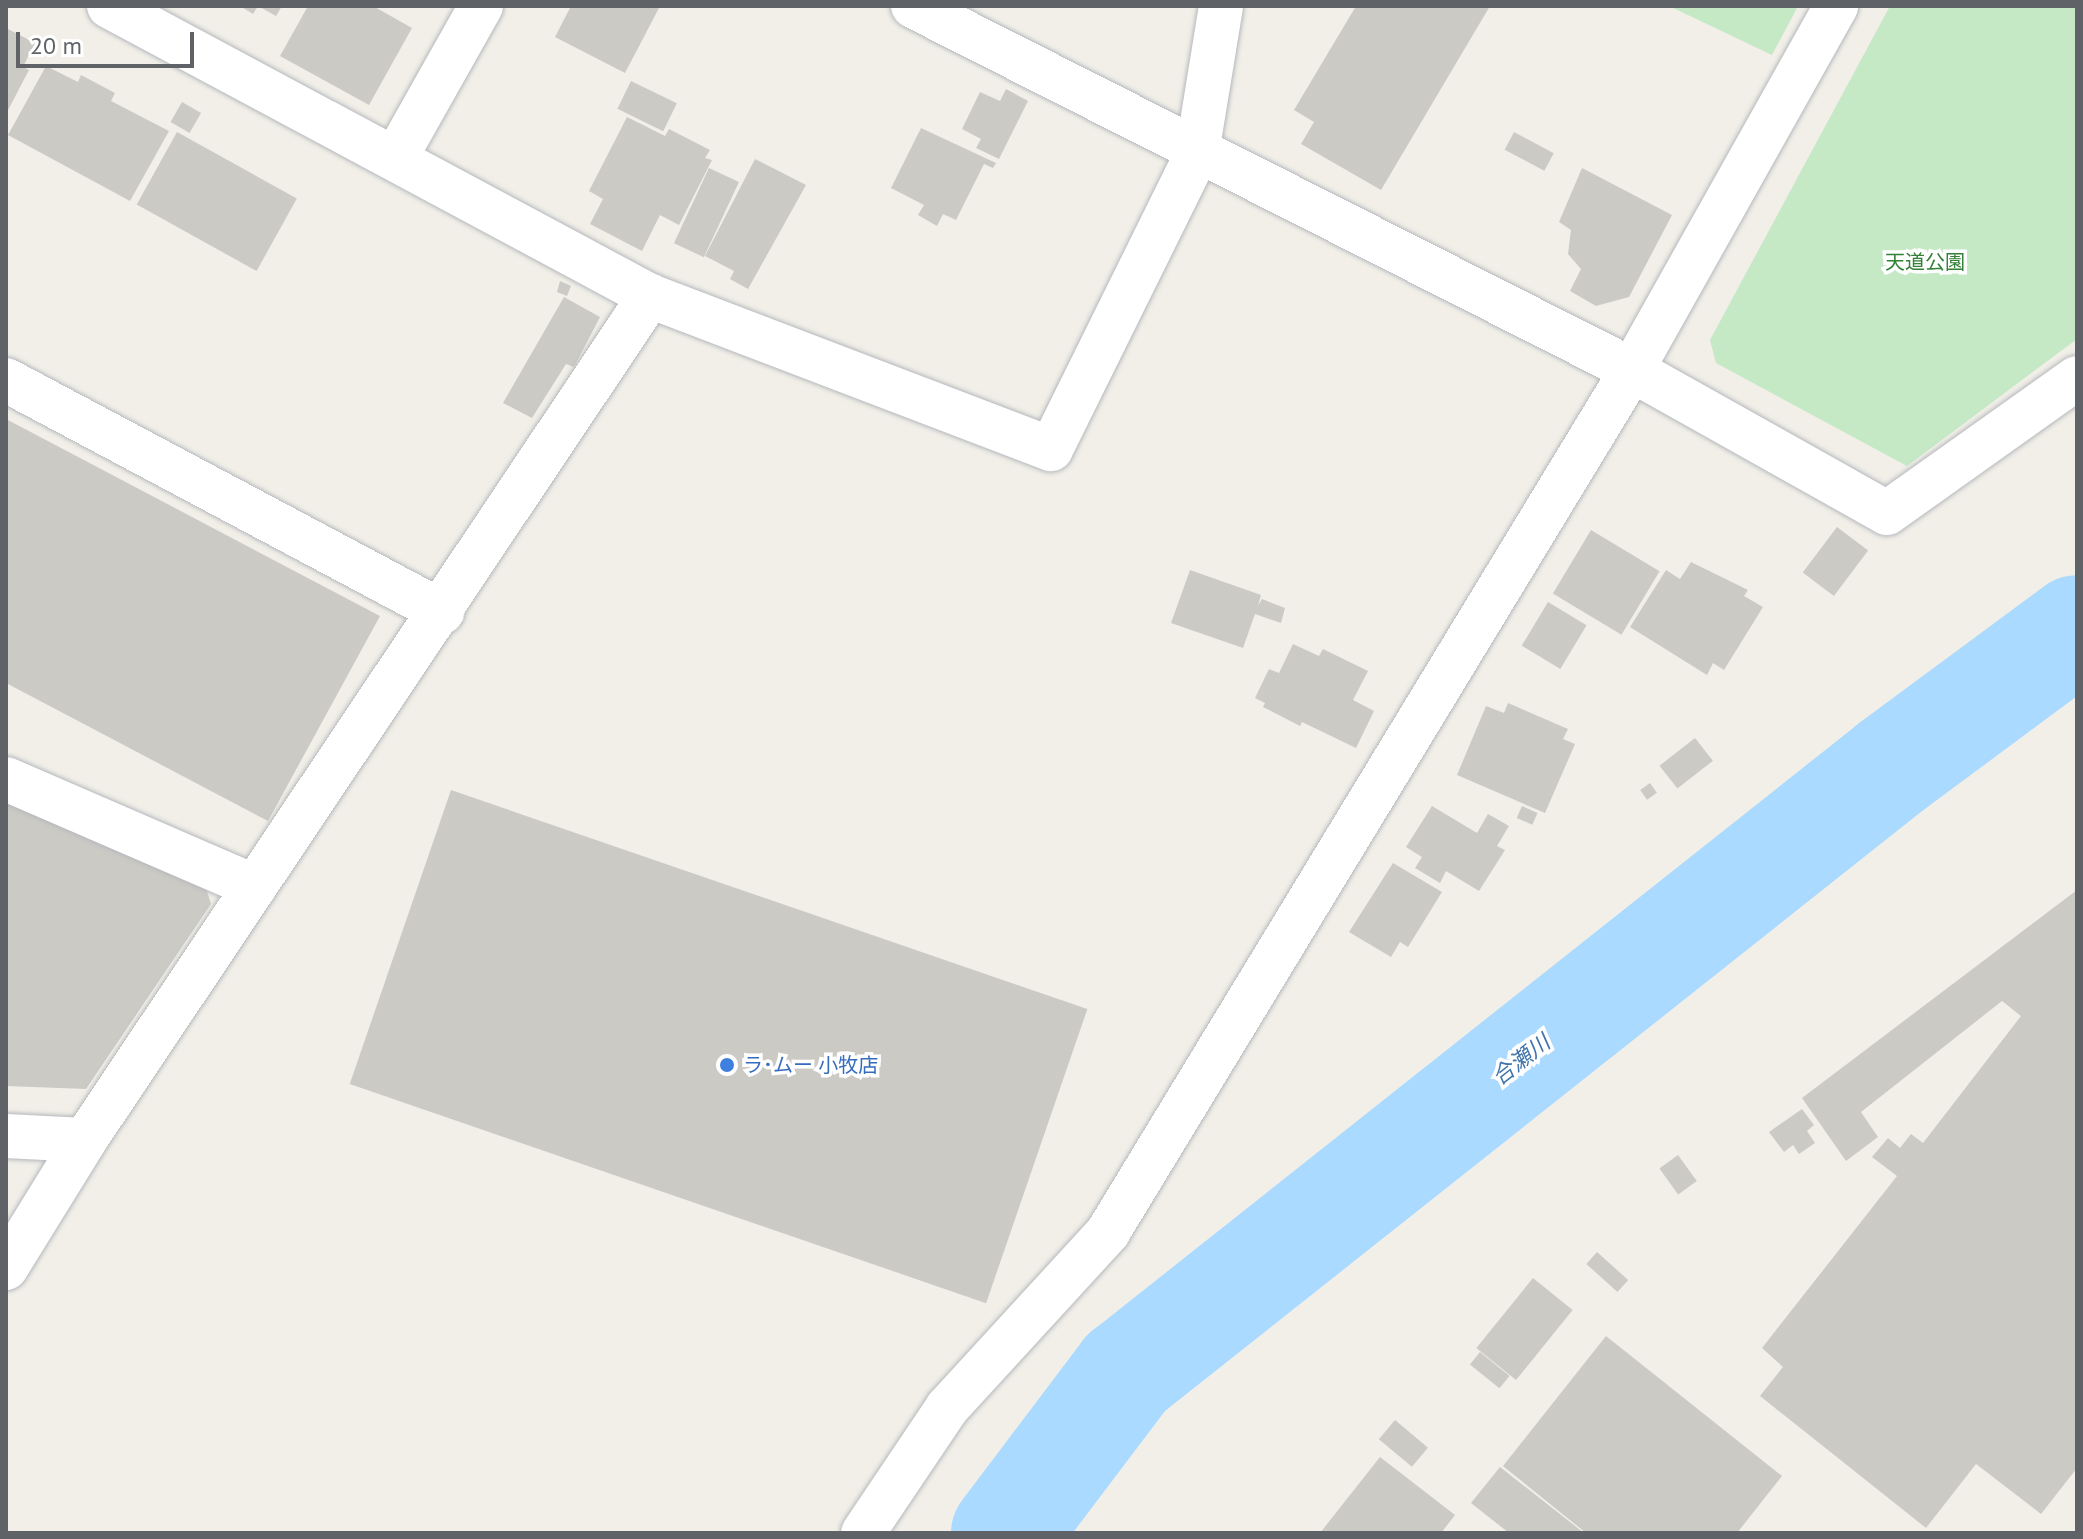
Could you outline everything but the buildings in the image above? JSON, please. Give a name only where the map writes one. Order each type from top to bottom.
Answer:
[{"type":"street","points":[[109,6],[396,157],[650,296],[1051,449],[1197,153],[1221,6]]},
{"type":"street","points":[[396,157],[481,6]]},
{"type":"street","points":[[913,6],[1197,153],[1632,370],[1887,513],[2057,403],[2077,378]]},
{"type":"street","points":[[863,1533],[947,1408],[1108,1232],[1632,370],[1836,6]]},
{"type":"street","points":[[6,1268],[85,1140],[442,612],[650,296]]},
{"type":"street","points":[[6,380],[442,612]]},
{"type":"street","points":[[6,779],[255,887]]},
{"type":"street","points":[[6,1136],[85,1140]]},
{"type":"green space","points":[[1669,6],[1798,6],[1772,55]]},
{"type":"green space","name":"天道公園","points":[[1890,6],[2077,6],[2077,339],[1907,466],[1716,363],[1710,340]]},
{"type":"waterway","name":"合瀬川","points":[[1005,1533],[1126,1373],[1892,766],[2077,629]]},
{"type":"place","name":"ラ･ムー 小牧店","points":[[727,1065]]}]
